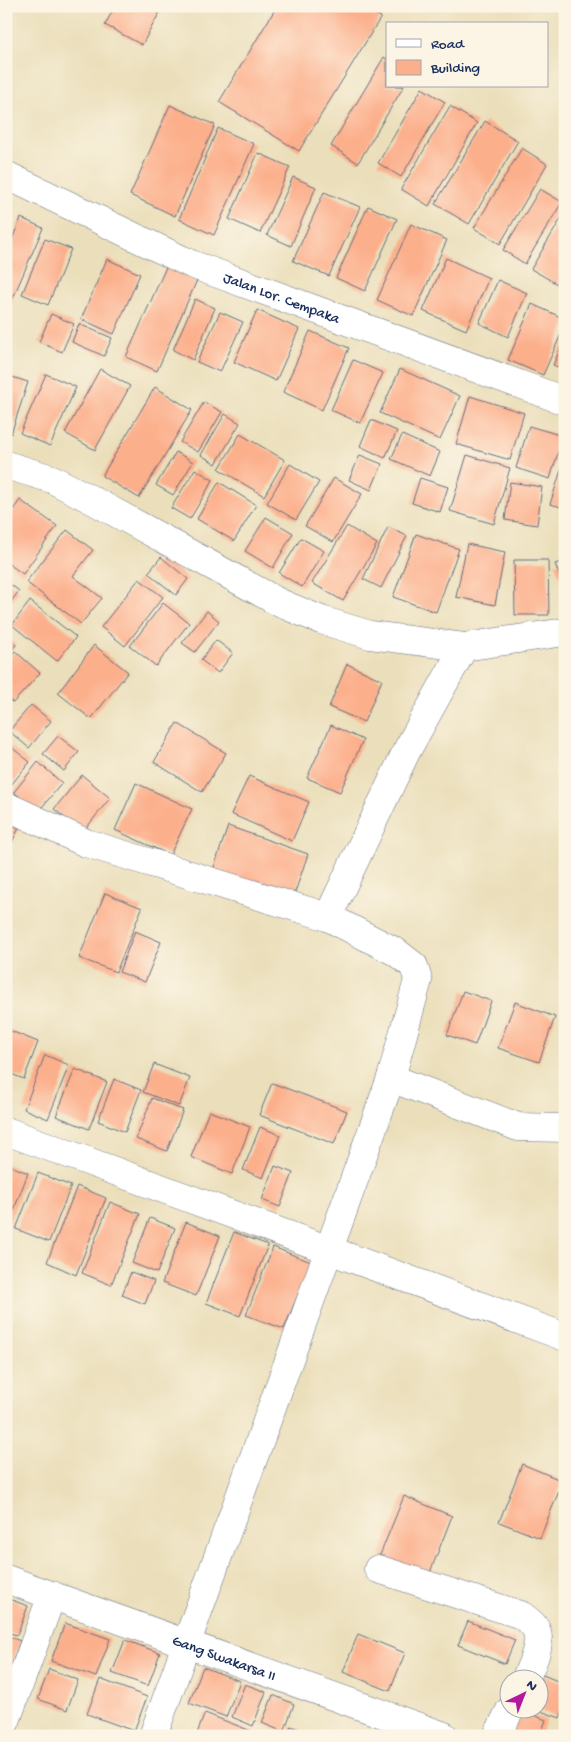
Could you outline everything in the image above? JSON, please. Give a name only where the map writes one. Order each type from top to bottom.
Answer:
[{"type":"street","name":"Jalan Lor. Cempaka","points":[[6,175],[190,264],[565,401]]},
{"type":"street","points":[[6,465],[61,484],[280,603],[321,620],[370,635],[464,647],[565,632]]},
{"type":"street","points":[[328,917],[406,752],[464,647]]},
{"type":"street","points":[[6,806],[86,843],[328,917],[396,952],[414,966],[418,980],[391,1078],[153,1736]]},
{"type":"street","points":[[391,1078],[518,1127],[565,1128]]},
{"type":"street","points":[[6,1132],[565,1337]]},
{"type":"street","points":[[378,1568],[521,1615],[534,1626],[538,1639],[534,1660],[529,1670]]},
{"type":"street","name":"Gang Swakarsa II","points":[[6,1579],[444,1736]]},
{"type":"street","points":[[6,1721],[52,1596]]},
{"type":"street","points":[[497,1736],[505,1720]]},
{"type":"building","points":[[115,6],[163,6],[142,45],[105,25]]},
{"type":"building","points":[[277,6],[363,6],[381,17],[299,151],[219,102]]},
{"type":"building","points":[[384,57],[386,58],[386,88],[403,88],[358,163],[331,146]]},
{"type":"building","points":[[422,88],[445,102],[401,177],[378,163]]},
{"type":"building","points":[[170,105],[215,125],[175,216],[130,195]]},
{"type":"building","points":[[450,106],[477,123],[429,206],[401,189]]},
{"type":"building","points":[[485,121],[518,141],[469,224],[435,204]]},
{"type":"building","points":[[218,128],[254,144],[214,235],[179,219]]},
{"type":"building","points":[[522,148],[547,164],[500,244],[474,228]]},
{"type":"building","points":[[258,153],[290,167],[260,233],[229,219]]},
{"type":"building","points":[[293,177],[316,187],[291,246],[267,235]]},
{"type":"building","points":[[540,189],[562,202],[525,264],[503,250]]},
{"type":"building","points":[[324,192],[360,207],[329,276],[293,261]]},
{"type":"building","points":[[368,206],[397,219],[365,291],[336,278]]},
{"type":"building","points":[[565,212],[565,287],[564,288],[531,269]]},
{"type":"building","points":[[21,218],[43,228],[10,305],[6,304],[6,253]]},
{"type":"building","points":[[411,224],[447,240],[413,316],[377,300]]},
{"type":"building","points":[[45,239],[71,249],[48,305],[22,294]]},
{"type":"building","points":[[446,258],[489,278],[466,330],[423,311]]},
{"type":"building","points":[[107,259],[140,274],[114,334],[81,319]]},
{"type":"building","points":[[166,267],[197,280],[157,371],[126,357]]},
{"type":"building","points":[[498,280],[527,293],[508,337],[479,323]]},
{"type":"building","points":[[195,299],[215,308],[193,360],[173,350]]},
{"type":"building","points":[[532,304],[565,319],[565,325],[543,375],[508,360]]},
{"type":"building","points":[[257,310],[299,329],[276,381],[234,362]]},
{"type":"building","points":[[220,312],[243,322],[220,372],[197,362]]},
{"type":"building","points":[[51,314],[74,324],[62,352],[39,342]]},
{"type":"building","points":[[79,324],[112,338],[104,356],[72,342]]},
{"type":"building","points":[[310,331],[349,348],[322,410],[283,392]]},
{"type":"building","points":[[565,339],[565,370],[553,365]]},
{"type":"building","points":[[353,360],[383,373],[360,423],[331,410]]},
{"type":"building","points":[[100,369],[130,386],[95,450],[65,433]]},
{"type":"building","points":[[400,369],[460,396],[440,440],[380,413]]},
{"type":"building","points":[[46,374],[76,387],[50,446],[20,433]]},
{"type":"building","points":[[6,375],[28,382],[11,434],[6,433]]},
{"type":"building","points":[[155,387],[192,410],[139,498],[102,476]]},
{"type":"building","points":[[470,396],[524,413],[510,460],[456,444]]},
{"type":"building","points":[[204,402],[222,412],[198,452],[180,442]]},
{"type":"building","points":[[225,414],[240,423],[216,464],[201,455]]},
{"type":"building","points":[[371,420],[397,431],[385,458],[360,446]]},
{"type":"building","points":[[529,426],[563,436],[550,479],[516,468]]},
{"type":"building","points":[[240,434],[285,460],[264,496],[219,469]]},
{"type":"building","points":[[402,435],[440,452],[430,476],[391,459]]},
{"type":"building","points":[[176,452],[193,462],[173,495],[156,485]]},
{"type":"building","points":[[360,455],[382,464],[371,490],[349,480]]},
{"type":"building","points":[[467,455],[510,468],[494,524],[450,511]]},
{"type":"building","points":[[565,458],[565,508],[550,504]]},
{"type":"building","points":[[290,464],[319,482],[296,520],[267,503]]},
{"type":"building","points":[[195,469],[213,480],[190,519],[171,508]]},
{"type":"building","points":[[334,478],[362,494],[333,542],[305,526]]},
{"type":"building","points":[[420,478],[448,487],[440,512],[412,503]]},
{"type":"building","points":[[219,482],[256,505],[234,541],[197,519]]},
{"type":"building","points":[[510,482],[542,487],[537,525],[505,520]]},
{"type":"building","points":[[20,500],[57,526],[23,574],[6,562],[6,520]]},
{"type":"building","points":[[266,517],[293,533],[273,568],[245,551]]},
{"type":"building","points":[[347,526],[377,544],[343,601],[312,583]]},
{"type":"building","points":[[388,527],[407,536],[381,588],[363,579]]},
{"type":"building","points":[[67,530],[93,550],[73,576],[102,598],[81,624],[26,582]]},
{"type":"building","points":[[416,534],[459,549],[436,612],[393,597]]},
{"type":"building","points":[[301,538],[324,551],[302,587],[279,573]]},
{"type":"building","points":[[467,544],[505,552],[495,605],[456,597]]},
{"type":"building","points":[[161,557],[188,579],[176,595],[148,573]]},
{"type":"building","points":[[514,560],[548,560],[549,615],[515,615]]},
{"type":"building","points":[[565,561],[565,589],[555,564]]},
{"type":"building","points":[[139,579],[163,597],[125,646],[101,627]]},
{"type":"building","points":[[6,581],[19,591],[6,608]]},
{"type":"building","points":[[30,601],[76,637],[57,661],[12,625]]},
{"type":"building","points":[[163,603],[189,623],[156,666],[130,646]]},
{"type":"building","points":[[207,611],[219,621],[195,652],[182,643]]},
{"type":"building","points":[[6,636],[16,645],[6,656]]},
{"type":"building","points":[[216,640],[233,653],[218,673],[201,660]]},
{"type":"building","points":[[94,645],[128,672],[91,719],[58,693]]},
{"type":"building","points":[[15,651],[40,673],[13,703],[6,697],[6,661]]},
{"type":"building","points":[[347,664],[382,680],[364,722],[329,707]]},
{"type":"building","points":[[31,705],[51,721],[29,748],[9,731]]},
{"type":"building","points":[[177,723],[226,753],[202,792],[154,762]]},
{"type":"building","points":[[331,725],[363,740],[340,792],[307,778]]},
{"type":"building","points":[[58,736],[79,752],[64,771],[43,754]]},
{"type":"building","points":[[6,743],[30,762],[6,791]]},
{"type":"building","points":[[38,762],[62,783],[38,812],[14,792]]},
{"type":"building","points":[[82,775],[110,798],[83,832],[54,809]]},
{"type":"building","points":[[249,776],[309,802],[292,841],[231,814]]},
{"type":"building","points":[[136,783],[192,809],[170,855],[115,830]]},
{"type":"building","points":[[6,822],[19,828],[6,854]]},
{"type":"building","points":[[228,826],[308,854],[292,901],[212,873]]},
{"type":"building","points":[[105,893],[142,908],[116,972],[79,958]]},
{"type":"building","points":[[135,931],[161,942],[145,982],[119,972]]},
{"type":"building","points":[[463,991],[491,1001],[475,1045],[447,1035]]},
{"type":"building","points":[[515,1002],[555,1017],[539,1062],[498,1048]]},
{"type":"building","points":[[6,1029],[38,1042],[24,1079],[6,1072]]},
{"type":"building","points":[[45,1055],[69,1065],[48,1119],[24,1109]]},
{"type":"building","points":[[154,1064],[190,1078],[179,1106],[143,1092]]},
{"type":"building","points":[[75,1069],[107,1082],[89,1129],[56,1116]]},
{"type":"building","points":[[114,1079],[141,1090],[125,1132],[98,1121]]},
{"type":"building","points":[[272,1083],[347,1111],[334,1144],[259,1115]]},
{"type":"building","points":[[152,1098],[183,1110],[167,1151],[136,1139]]},
{"type":"building","points":[[209,1111],[250,1127],[232,1174],[191,1157]]},
{"type":"building","points":[[260,1127],[280,1135],[263,1178],[243,1170]]},
{"type":"building","points":[[6,1164],[28,1173],[9,1223],[6,1222]]},
{"type":"building","points":[[275,1166],[293,1173],[280,1207],[262,1200]]},
{"type":"building","points":[[38,1173],[71,1186],[49,1242],[16,1229]]},
{"type":"building","points":[[77,1186],[106,1198],[76,1275],[47,1262]]},
{"type":"building","points":[[110,1202],[140,1214],[111,1285],[82,1273]]},
{"type":"building","points":[[150,1218],[175,1228],[157,1273],[132,1263]]},
{"type":"building","points":[[186,1222],[220,1236],[196,1296],[162,1283]]},
{"type":"building","points":[[234,1232],[268,1245],[240,1316],[206,1303]]},
{"type":"building","points":[[273,1247],[311,1262],[284,1329],[246,1315]]},
{"type":"building","points":[[131,1272],[154,1281],[145,1304],[122,1295]]},
{"type":"building","points":[[522,1464],[563,1481],[540,1538],[499,1522]]},
{"type":"building","points":[[404,1496],[452,1516],[429,1575],[380,1555]]},
{"type":"building","points":[[6,1598],[28,1606],[17,1635],[6,1632]]},
{"type":"building","points":[[468,1621],[515,1640],[505,1664],[458,1645]]},
{"type":"building","points":[[65,1623],[110,1639],[96,1677],[51,1661]]},
{"type":"building","points":[[358,1634],[405,1653],[390,1691],[343,1672]]},
{"type":"building","points":[[6,1635],[20,1641],[9,1672],[6,1671]]},
{"type":"building","points":[[125,1640],[160,1653],[148,1686],[112,1673]]},
{"type":"building","points":[[203,1667],[240,1681],[226,1717],[189,1703]]},
{"type":"building","points":[[49,1669],[78,1680],[67,1710],[38,1699]]},
{"type":"building","points":[[548,1677],[565,1684],[565,1706],[560,1718],[548,1714]]},
{"type":"building","points":[[100,1679],[147,1697],[134,1731],[87,1714]]},
{"type":"building","points":[[245,1684],[266,1692],[253,1726],[232,1717]]},
{"type":"building","points":[[273,1695],[294,1704],[284,1732],[262,1723]]},
{"type":"building","points":[[205,1713],[256,1733],[255,1736],[196,1736]]},
{"type":"building","points":[[517,1720],[546,1720],[540,1736],[511,1736]]},
{"type":"building","points":[[291,1726],[316,1736],[287,1736]]}]
